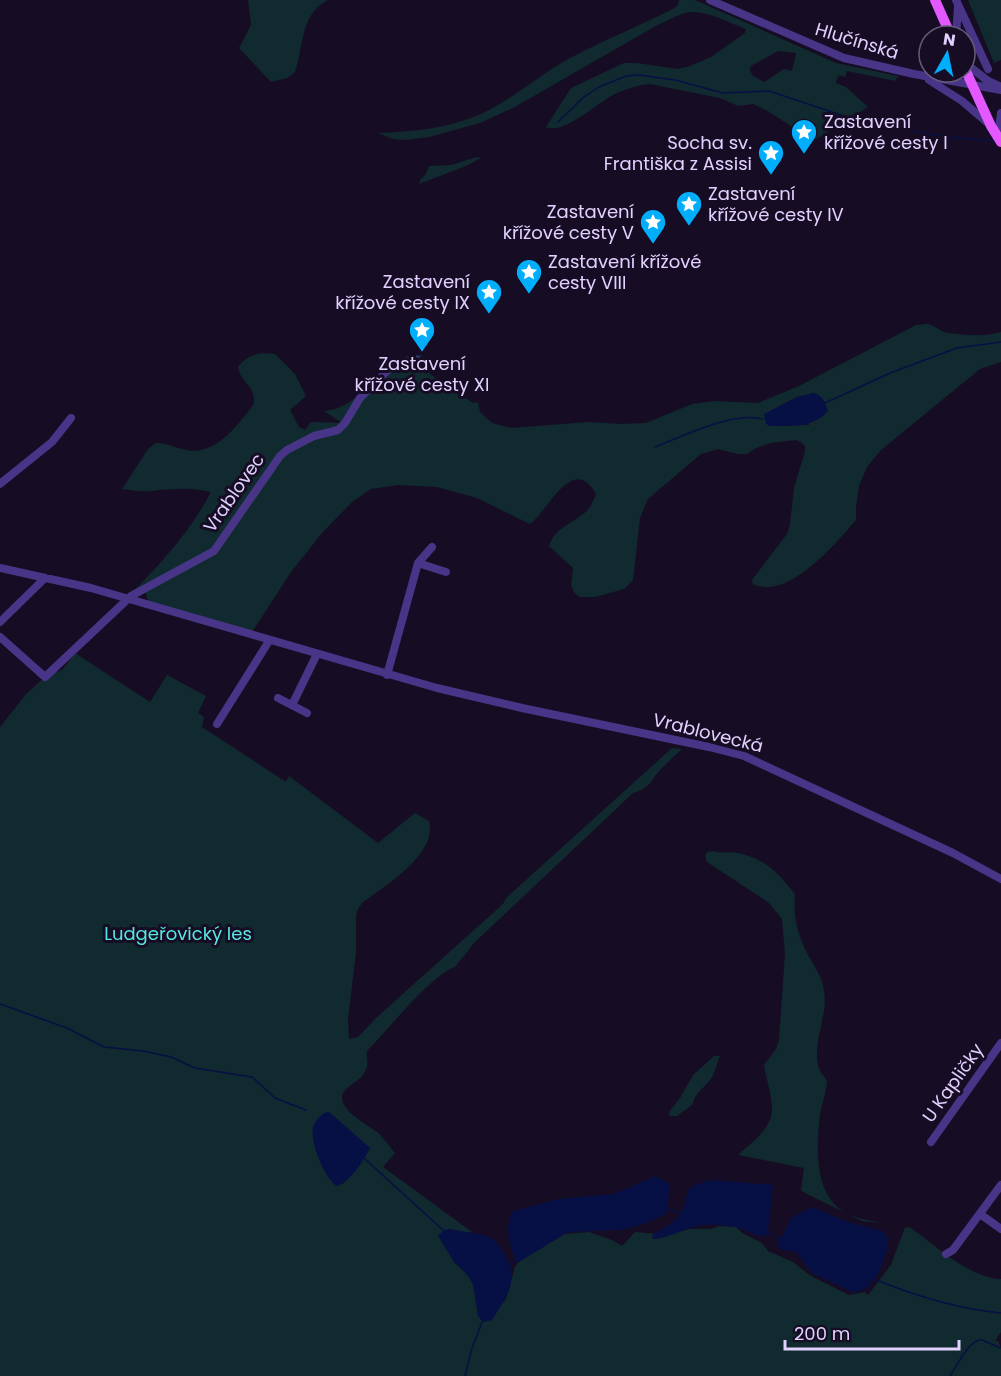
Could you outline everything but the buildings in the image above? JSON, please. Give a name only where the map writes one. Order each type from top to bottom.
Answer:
[{"type":"main road","points":[[935,0],[946,24]]},
{"type":"main road","points":[[972,85],[999,140]]},
{"type":"street","name":"Hlučínská","points":[[710,0],[844,58],[917,75]]},
{"type":"street","points":[[957,3],[957,24]]},
{"type":"street","points":[[957,3],[988,69]]},
{"type":"street","name":"Hlučínská","points":[[977,72],[1001,89]]},
{"type":"street","points":[[935,84],[962,100],[991,126]]},
{"type":"street","name":"Hlučínská","points":[[967,84],[1001,89]]},
{"type":"street","points":[[999,140],[1001,113]]},
{"type":"street","name":"Vrablovec","points":[[0,637],[45,677],[128,600],[214,551],[280,456],[287,450],[314,436],[338,430],[345,423],[360,398],[389,369],[399,363],[417,360]]},
{"type":"street","points":[[0,484],[52,442],[71,418]]},
{"type":"street","points":[[0,568],[128,600],[387,675],[418,563],[432,547]]},
{"type":"street","points":[[418,563],[446,572]]},
{"type":"street","points":[[0,622],[45,578]]},
{"type":"street","points":[[218,724],[269,641]]},
{"type":"street","points":[[292,705],[317,654]]},
{"type":"street","name":"Vrablovecká","points":[[387,675],[491,701],[744,756],[953,853],[1001,879]]},
{"type":"street","points":[[278,698],[307,713]]},
{"type":"street","name":"U Kapličky","points":[[932,1142],[1001,1043]]},
{"type":"street","points":[[946,1254],[953,1250],[1001,1186]]},
{"type":"street","points":[[980,1214],[1001,1229]]},
{"type":"green space","points":[[248,0],[328,0],[312,14],[304,32],[295,72],[287,78],[271,82],[239,48],[251,25]]},
{"type":"green space","points":[[679,0],[695,0],[836,63],[898,76],[895,81],[847,71],[845,77],[838,75],[836,83],[846,87],[868,107],[813,141],[768,111],[753,104],[738,106],[720,98],[650,84],[640,85],[613,95],[562,127],[546,127],[571,88],[624,63],[678,69],[690,66],[711,57],[745,33],[746,29],[724,20],[708,14],[692,12],[654,27],[513,108],[480,123],[429,137],[405,140],[393,139],[378,133],[430,128],[456,123],[481,114],[570,58],[678,5]],"holes":[[[778,51],[796,53],[792,71],[784,69],[764,82],[753,76],[750,71],[751,66]]]},
{"type":"green space","points":[[968,0],[1001,0],[1001,60],[994,63]]},
{"type":"green space","points":[[477,157],[481,158],[419,184],[429,166],[451,165]]},
{"type":"green space","points":[[929,324],[946,332],[962,334],[981,335],[1001,332],[1001,362],[980,369],[881,450],[867,467],[859,486],[856,520],[810,567],[781,584],[767,587],[753,584],[752,580],[787,534],[794,488],[805,451],[805,446],[796,440],[770,443],[747,454],[718,449],[701,454],[648,499],[640,518],[633,580],[624,589],[595,597],[579,597],[574,592],[571,585],[573,568],[549,546],[555,535],[585,512],[594,500],[596,494],[587,483],[579,479],[561,488],[530,524],[477,498],[437,487],[398,485],[371,489],[352,502],[322,533],[291,572],[252,632],[148,601],[144,588],[130,595],[184,534],[211,492],[189,489],[144,491],[122,489],[148,449],[156,443],[192,451],[202,450],[228,435],[254,404],[250,387],[241,377],[238,367],[254,355],[275,354],[295,374],[306,396],[290,410],[299,427],[305,430],[311,422],[342,423],[324,411],[348,403],[391,364],[414,355],[421,355],[426,360],[422,363],[431,375],[473,403],[478,402],[480,412],[492,423],[511,428],[588,422],[646,423],[692,404],[714,401],[758,403],[799,386],[916,325]],"holes":[[[814,393],[809,425],[770,426],[776,408],[797,397]]]},
{"type":"green space","name":"Ludgeřovický les","points":[[75,653],[150,702],[167,675],[206,696],[198,713],[204,717],[202,727],[286,782],[289,776],[378,843],[415,813],[429,821],[430,833],[418,857],[396,878],[362,903],[357,911],[356,953],[348,1018],[349,1039],[358,1037],[376,1018],[503,904],[506,898],[672,748],[682,749],[647,786],[633,793],[474,943],[455,967],[435,980],[410,1004],[367,1051],[364,1073],[342,1095],[346,1108],[377,1132],[395,1153],[383,1167],[472,1232],[450,1229],[454,1262],[471,1280],[478,1316],[501,1305],[506,1299],[515,1267],[521,1259],[565,1234],[589,1232],[622,1246],[635,1232],[669,1235],[689,1229],[736,1227],[742,1233],[762,1243],[768,1251],[793,1262],[811,1276],[849,1295],[865,1292],[868,1295],[891,1265],[905,1227],[911,1228],[965,1267],[989,1277],[1001,1279],[1001,1332],[995,1341],[998,1341],[1001,1348],[1001,1376],[0,1376],[0,727],[27,693],[45,677],[62,670]],"holes":[[[329,1112],[370,1148],[343,1184]]]},
{"type":"green space","points":[[707,852],[732,852],[757,859],[777,873],[795,894],[795,917],[798,932],[820,976],[825,1000],[817,1046],[820,1071],[827,1081],[820,1114],[819,1165],[825,1191],[844,1212],[801,1190],[804,1168],[738,1155],[760,1135],[771,1116],[771,1098],[764,1065],[776,1049],[779,1040],[785,954],[782,919],[768,902],[707,862],[705,856]]},
{"type":"green space","points":[[714,1056],[720,1056],[714,1073],[696,1096],[693,1104],[677,1116],[670,1116],[669,1112],[693,1075]]},
{"type":"green space","points":[[849,1215],[881,1223],[862,1221]]},
{"type":"shaded area","points":[[814,393],[822,398],[828,411],[816,421],[786,426],[766,424],[764,414],[797,397]]},
{"type":"shaded area","points":[[329,1112],[370,1148],[352,1175],[337,1186],[323,1169],[313,1135],[316,1122],[324,1113]]},
{"type":"shaded area","points":[[655,1176],[670,1184],[666,1214],[644,1224],[621,1230],[568,1232],[519,1262],[515,1259],[508,1229],[513,1211],[558,1199],[614,1194]]},
{"type":"shaded area","points":[[712,1180],[773,1185],[766,1236],[756,1235],[735,1227],[706,1225],[653,1239],[652,1236],[655,1233],[671,1224],[679,1216],[690,1189]]},
{"type":"shaded area","points":[[812,1207],[848,1222],[882,1231],[887,1236],[888,1246],[880,1271],[867,1288],[854,1293],[812,1273],[796,1252],[782,1250],[777,1246],[791,1218]]},
{"type":"shaded area","points":[[450,1229],[491,1238],[499,1246],[508,1262],[511,1271],[510,1288],[492,1320],[483,1322],[478,1316],[473,1283],[454,1262],[438,1236],[444,1230]]},
{"type":"waterway","points":[[558,122],[584,97],[599,87],[626,76],[639,75],[675,80],[723,93],[769,91],[859,121],[947,137],[995,141]]},
{"type":"waterway","points":[[825,403],[890,373],[957,348],[1001,342]]},
{"type":"waterway","points":[[655,447],[723,421],[751,417],[763,419]]},
{"type":"waterway","points":[[0,1004],[67,1028],[104,1047],[143,1051],[171,1057],[195,1068],[252,1077],[275,1098],[306,1110]]},
{"type":"waterway","points":[[365,1159],[443,1230]]},
{"type":"waterway","points":[[666,1209],[682,1213]]},
{"type":"waterway","points":[[767,1232],[781,1240]]},
{"type":"waterway","points":[[509,1266],[516,1259]]},
{"type":"waterway","points":[[874,1279],[936,1300],[1001,1313]]},
{"type":"waterway","points":[[465,1376],[472,1348],[483,1320]]},
{"type":"waterway","points":[[950,1376],[973,1343],[982,1340],[1001,1348]]},
{"type":"place","name":"Zastavení křížové cesty I","points":[[804,155]]},
{"type":"place","name":"Socha sv. Františka z Assisi","points":[[771,176]]},
{"type":"place","name":"Zastavení křížové cesty IV","points":[[689,227]]},
{"type":"place","name":"Zastavení křížové cesty V","points":[[653,245]]},
{"type":"place","name":"Zastavení křížové cesty VIII","points":[[529,295]]},
{"type":"place","name":"Zastavení křížové cesty IX","points":[[489,315]]},
{"type":"place","name":"Zastavení křížové cesty XI","points":[[422,353]]}]
